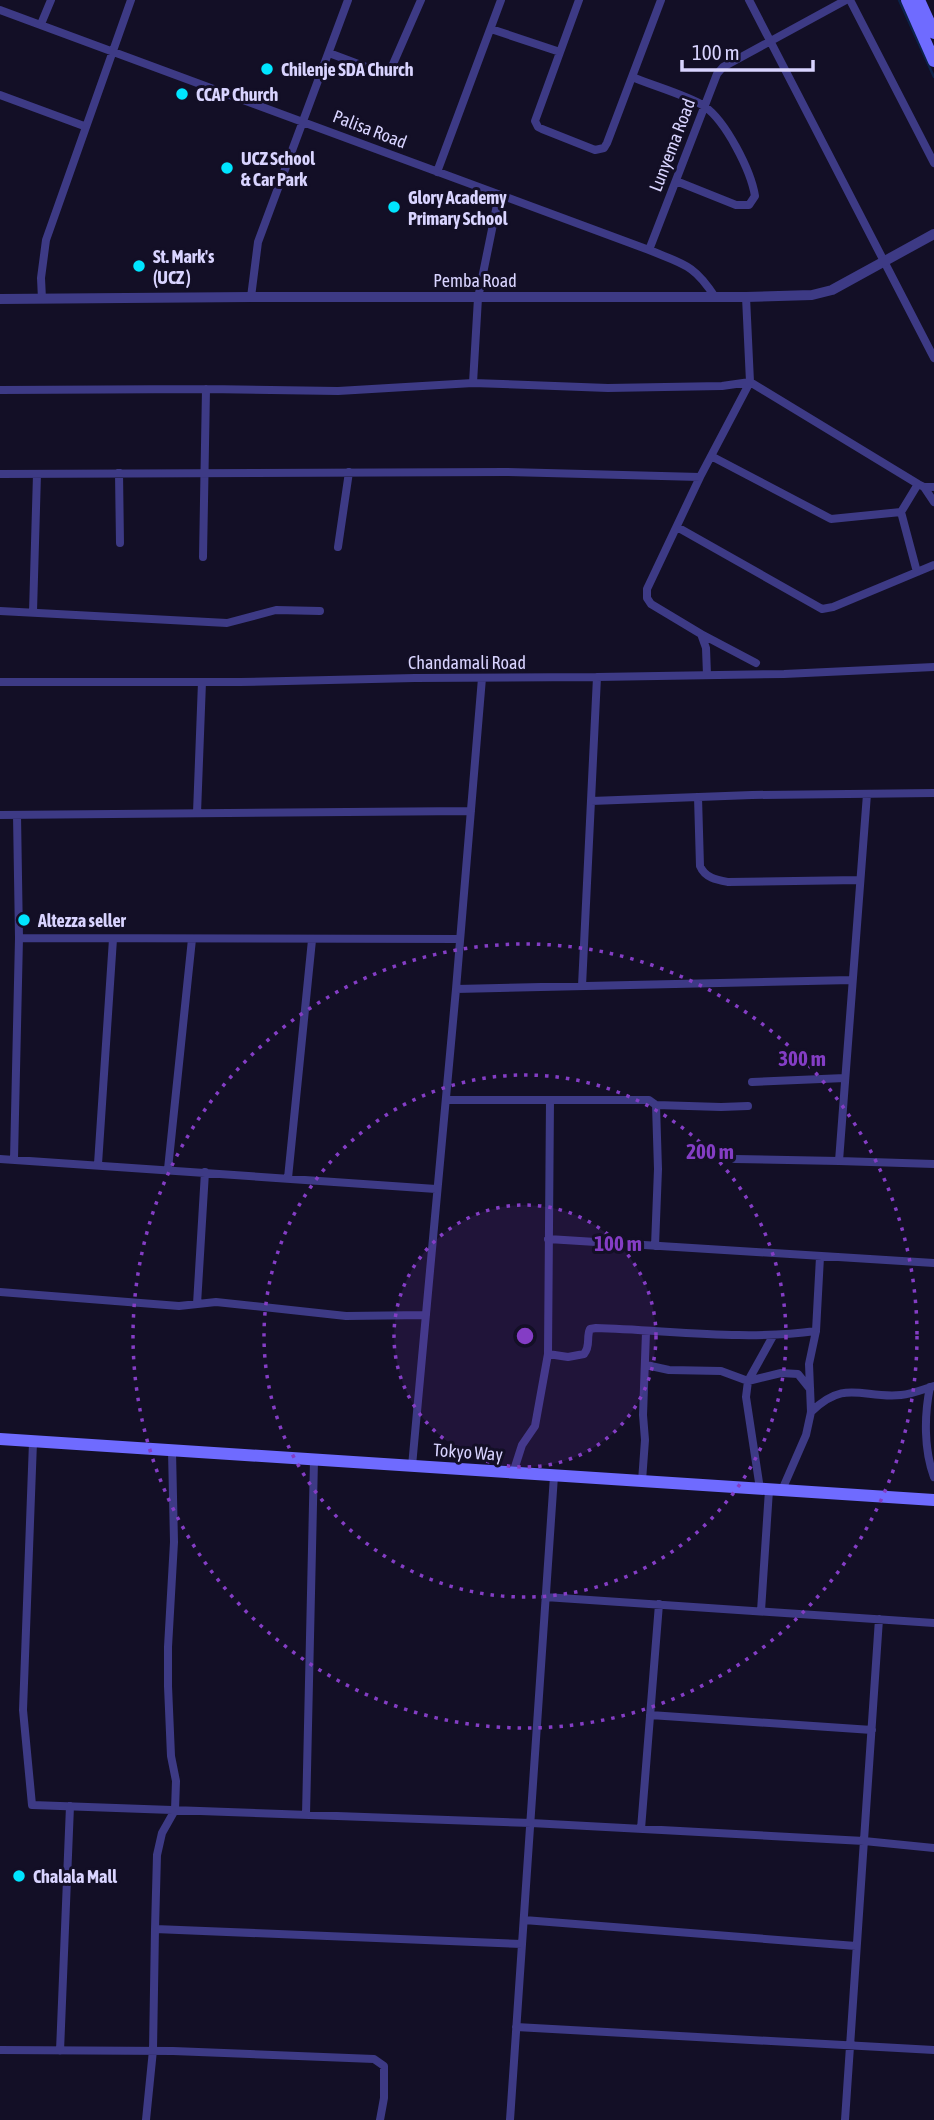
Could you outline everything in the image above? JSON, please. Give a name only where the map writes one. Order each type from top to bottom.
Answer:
[{"type":"main road","points":[[907,0],[934,61]]},
{"type":"main road","points":[[919,0],[934,33]]},
{"type":"main road","name":"Tokyo Way","points":[[0,1439],[934,1500]]},
{"type":"street","points":[[41,24],[51,0]]},
{"type":"street","points":[[42,299],[41,278],[46,240],[84,126],[131,0]]},
{"type":"street","points":[[251,297],[258,242],[348,0]]},
{"type":"street","points":[[329,53],[377,71],[390,72],[421,0]]},
{"type":"street","points":[[438,172],[501,0]]},
{"type":"street","points":[[579,0],[536,125],[592,149],[604,148],[607,143],[661,0]]},
{"type":"street","points":[[749,0],[934,358]]},
{"type":"street","points":[[848,0],[934,163]]},
{"type":"street","name":"Lunyema Road","points":[[649,250],[720,71],[848,0]]},
{"type":"street","name":"Palisa Road","points":[[0,10],[649,250],[692,268],[715,297]]},
{"type":"street","points":[[491,29],[560,52]]},
{"type":"street","points":[[632,77],[704,106],[729,135],[755,196],[749,205],[736,205],[676,181]]},
{"type":"street","points":[[0,94],[84,126]]},
{"type":"street","points":[[473,383],[478,298],[499,195]]},
{"type":"street","name":"Pemba Road","points":[[0,299],[746,298],[821,293],[884,263],[934,234]]},
{"type":"street","points":[[746,298],[750,382],[700,477],[647,589],[647,598],[651,604],[701,634],[756,663]]},
{"type":"street","points":[[0,390],[338,391],[473,383],[608,388],[722,386],[750,382],[925,486],[934,502]]},
{"type":"street","points":[[203,557],[206,389]]},
{"type":"street","points":[[711,456],[831,519],[901,512],[925,486]]},
{"type":"street","points":[[119,472],[120,543]]},
{"type":"street","points":[[338,547],[349,472]]},
{"type":"street","points":[[0,474],[506,472],[700,477]]},
{"type":"street","points":[[33,612],[37,474]]},
{"type":"street","points":[[901,512],[917,572]]},
{"type":"street","points":[[677,527],[822,609],[833,607],[934,565]]},
{"type":"street","points":[[0,611],[227,623],[276,610],[320,611]]},
{"type":"street","points":[[701,634],[706,648],[707,675]]},
{"type":"street","name":"Chandamali Road","points":[[0,682],[597,677],[934,667]]},
{"type":"street","points":[[582,986],[597,677]]},
{"type":"street","points":[[412,1466],[482,678]]},
{"type":"street","points":[[197,813],[202,682]]},
{"type":"street","points":[[591,801],[934,793]]},
{"type":"street","points":[[839,1161],[867,794]]},
{"type":"street","points":[[698,797],[700,866],[702,871],[711,877],[728,882],[860,880]]},
{"type":"street","points":[[0,816],[471,811]]},
{"type":"street","points":[[14,1159],[19,938],[18,815]]},
{"type":"street","points":[[19,938],[460,939]]},
{"type":"street","points":[[98,1164],[113,939]]},
{"type":"street","points":[[168,1169],[192,939]]},
{"type":"street","points":[[288,1178],[312,940]]},
{"type":"street","points":[[456,989],[852,980]]},
{"type":"street","points":[[752,1082],[845,1078]]},
{"type":"street","points":[[446,1100],[649,1100],[656,1105],[748,1105]]},
{"type":"street","points":[[513,1473],[522,1445],[535,1426],[548,1354],[550,1100]]},
{"type":"street","points":[[655,1246],[658,1169],[656,1105]]},
{"type":"street","points":[[0,1159],[436,1189]]},
{"type":"street","points":[[735,1159],[934,1164]]},
{"type":"street","points":[[197,1304],[205,1172]]},
{"type":"street","points":[[548,1239],[934,1263]]},
{"type":"street","points":[[770,1490],[806,1435],[811,1412],[810,1364],[816,1331],[820,1257]]},
{"type":"street","points":[[0,1292],[179,1306],[216,1302],[346,1316],[426,1315]]},
{"type":"street","points":[[548,1354],[568,1357],[584,1354],[588,1347],[590,1329],[773,1336],[816,1331]]},
{"type":"street","points":[[642,1481],[646,1332]]},
{"type":"street","points":[[761,1611],[770,1490],[749,1426],[746,1397],[748,1381],[773,1336]]},
{"type":"street","points":[[646,1365],[669,1370],[721,1371],[748,1381],[780,1373],[798,1374],[805,1380],[811,1392]]},
{"type":"street","points":[[811,1412],[820,1403],[845,1391],[902,1395],[932,1387],[927,1416],[927,1460],[934,1477]]},
{"type":"street","points":[[33,1441],[23,1710],[32,1805],[531,1823],[934,1848]]},
{"type":"street","points":[[146,2120],[153,2050],[157,1855],[162,1833],[175,1810],[176,1781],[171,1756],[168,1673],[174,1542],[172,1451]]},
{"type":"street","points":[[306,1815],[314,1460]]},
{"type":"street","points":[[510,2120],[554,1476]]},
{"type":"street","points":[[545,1597],[934,1623]]},
{"type":"street","points":[[641,1829],[659,1604]]},
{"type":"street","points":[[845,2120],[879,1619]]},
{"type":"street","points":[[650,1715],[872,1730]]},
{"type":"street","points":[[60,2051],[69,1807]]},
{"type":"street","points":[[524,1920],[856,1946]]},
{"type":"street","points":[[155,1929],[522,1944]]},
{"type":"street","points":[[516,2027],[934,2050]]},
{"type":"street","points":[[0,2050],[153,2050],[374,2059],[384,2066],[384,2098],[380,2120]]},
{"type":"waterway","points":[[899,0],[934,77]]},
{"type":"place","name":"Chilenje SDA Church","points":[[267,69]]},
{"type":"place","name":"CCAP Church","points":[[182,94]]},
{"type":"place","name":"UCZ School & Car Park","points":[[227,168]]},
{"type":"place","name":"Glory Academy Primary School","points":[[394,207]]},
{"type":"place","name":"St. Mark's (UCZ )","points":[[139,266]]},
{"type":"place","name":"Altezza seller","points":[[24,920]]},
{"type":"place","name":"Chalala Mall","points":[[19,1876]]}]
